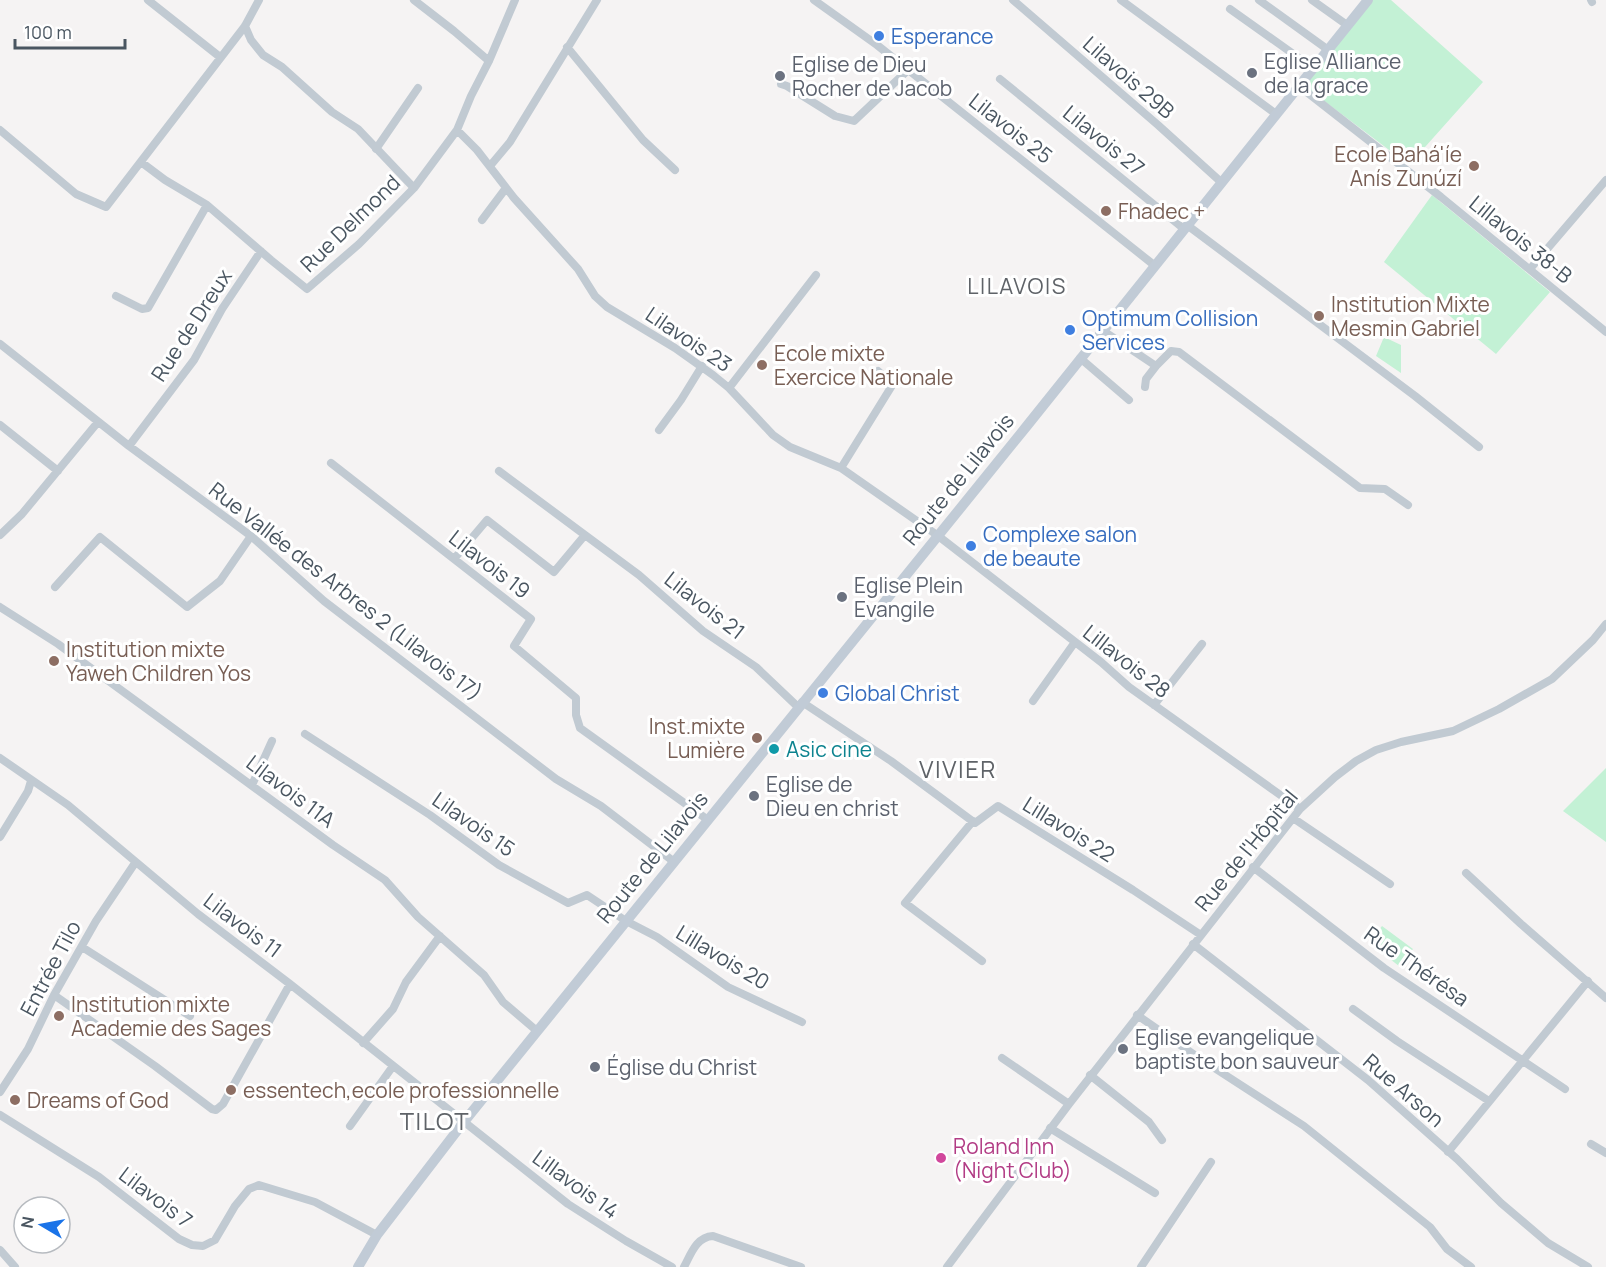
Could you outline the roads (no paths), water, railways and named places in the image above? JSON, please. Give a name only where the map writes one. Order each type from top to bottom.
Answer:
[{"type":"main road","name":"Route de Lilavois","points":[[358,1267],[377,1235],[463,1123],[1368,0]]},
{"type":"street","points":[[148,0],[220,57]]},
{"type":"street","points":[[0,130],[76,194],[105,207],[245,26],[259,0]]},
{"type":"street","points":[[414,0],[489,62]]},
{"type":"street","name":"Rue Delmond","points":[[141,162],[165,180],[207,205],[307,289],[359,244],[414,188],[457,130],[515,0]]},
{"type":"street","points":[[490,166],[510,142],[597,0]]},
{"type":"street","name":"Lilavois 25","points":[[814,0],[908,70],[1154,265]]},
{"type":"street","name":"Lilavois 29B","points":[[1013,0],[1221,182]]},
{"type":"street","points":[[1121,0],[1276,114]]},
{"type":"street","points":[[1259,0],[1328,49]]},
{"type":"street","points":[[1312,0],[1347,25]]},
{"type":"street","points":[[1230,9],[1313,68]]},
{"type":"street","points":[[245,26],[251,40],[263,55],[282,67],[332,112],[358,129],[414,188]]},
{"type":"street","points":[[567,47],[643,140],[675,170]]},
{"type":"street","points":[[781,84],[836,116],[854,120],[908,70]]},
{"type":"street","name":"Lilavois 27","points":[[1000,79],[1186,227],[1416,396],[1479,447]]},
{"type":"street","name":"Lillavois 38-B","points":[[1299,86],[1606,332]]},
{"type":"street","points":[[376,149],[418,88]]},
{"type":"street","name":"Lilavois 23","points":[[457,130],[477,150],[506,188],[578,269],[595,296],[607,307],[702,366],[729,388],[773,435],[790,447],[841,468],[937,535]]},
{"type":"street","points":[[1530,269],[1606,180]]},
{"type":"street","points":[[482,220],[506,188]]},
{"type":"street","points":[[116,296],[142,309],[148,308],[207,205]]},
{"type":"street","name":"Rue de Dreux","points":[[129,446],[195,360],[222,309],[261,250]]},
{"type":"street","points":[[729,388],[816,275]]},
{"type":"street","points":[[1102,330],[1156,366]]},
{"type":"street","name":"Rue Vallée des Arbres 2 (Lilavois 17)","points":[[0,344],[129,446],[251,536],[324,601],[556,779],[601,806],[673,861]]},
{"type":"street","points":[[1145,387],[1146,379],[1156,366],[1171,351],[1179,352],[1354,483],[1366,489],[1385,489],[1408,505]]},
{"type":"street","points":[[1080,357],[1129,400]]},
{"type":"street","points":[[659,430],[702,366]]},
{"type":"street","points":[[841,468],[893,384],[878,371]]},
{"type":"street","points":[[0,535],[22,514],[98,422]]},
{"type":"street","points":[[0,425],[58,471]]},
{"type":"street","name":"Lilavois 19","points":[[331,463],[531,619],[514,646],[576,698],[576,715],[580,728],[708,820]]},
{"type":"street","name":"Lilavois 21","points":[[499,471],[639,575],[703,631],[756,666],[800,704]]},
{"type":"street","points":[[454,559],[487,520],[555,572],[585,535]]},
{"type":"street","name":"Lillavois 28","points":[[937,535],[1101,662],[1129,687],[1300,809]]},
{"type":"street","points":[[55,587],[100,537],[187,607],[220,581],[251,536]]},
{"type":"street","name":"Lilavois 11A","points":[[0,607],[58,644],[333,845],[385,880],[418,917],[484,975],[503,1002],[537,1031]]},
{"type":"street","name":"Rue de l'Hôpital","points":[[947,1267],[1137,1015],[1300,809],[1342,772],[1376,750],[1453,731],[1499,709],[1552,679],[1593,640],[1606,624]]},
{"type":"street","points":[[1033,701],[1075,642]]},
{"type":"street","points":[[1154,705],[1202,644]]},
{"type":"street","points":[[800,704],[891,761],[973,821],[905,903],[982,961]]},
{"type":"street","name":"Lilavois 15","points":[[305,734],[446,826],[500,865],[568,903],[587,895],[626,921]]},
{"type":"street","points":[[252,785],[272,741]]},
{"type":"street","name":"Lilavois 11","points":[[0,758],[68,805],[198,915],[290,984],[463,1123]]},
{"type":"street","points":[[0,837],[28,791],[31,781]]},
{"type":"street","name":"Lillavois 22","points":[[973,821],[975,823],[998,806],[1134,890],[1201,935]]},
{"type":"street","points":[[1293,818],[1390,884]]},
{"type":"street","name":"Entrée Tilo","points":[[0,1092],[28,1050],[54,995],[96,921],[135,863]]},
{"type":"street","name":"Rue Thérésa","points":[[1252,867],[1384,968],[1565,1089]]},
{"type":"street","points":[[1466,873],[1606,998]]},
{"type":"street","name":"Lillavois 20","points":[[626,921],[657,938],[728,987],[802,1022]]},
{"type":"street","points":[[363,1043],[393,1009],[406,982],[440,936]]},
{"type":"street","name":"Rue Arson","points":[[1193,944],[1368,1080],[1501,1203],[1548,1243],[1588,1267]]},
{"type":"street","points":[[82,947],[190,1016]]},
{"type":"street","points":[[1448,1152],[1588,981]]},
{"type":"street","points":[[54,995],[216,1110],[223,1104],[290,984]]},
{"type":"street","points":[[1353,1009],[1397,1041],[1489,1101]]},
{"type":"street","points":[[1137,1015],[1304,1126],[1430,1227],[1447,1249],[1471,1267]]},
{"type":"street","points":[[1002,1058],[1069,1104]]},
{"type":"street","points":[[350,1126],[393,1066]]},
{"type":"street","points":[[1090,1076],[1149,1122],[1162,1140]]},
{"type":"street","name":"Lilavois 7","points":[[0,1115],[99,1177],[179,1239],[192,1245],[203,1246],[215,1240],[235,1206],[249,1189],[259,1185],[315,1202],[377,1235]]},
{"type":"street","name":"Lillavois 14","points":[[463,1123],[590,1219],[672,1267]]},
{"type":"street","points":[[1050,1128],[1155,1192]]},
{"type":"street","points":[[1591,1144],[1606,1153]]},
{"type":"street","points":[[1141,1267],[1211,1162]]},
{"type":"street","points":[[684,1267],[698,1242],[705,1237],[712,1236],[801,1267]]},
{"type":"street","points":[[0,1250],[15,1267]]},
{"type":"place","name":"Esperance","points":[[879,36]]},
{"type":"place","name":"Eglise Alliance de la grace","points":[[1252,73]]},
{"type":"place","name":"Eglise de Dieu Rocher de Jacob","points":[[780,76]]},
{"type":"place","name":"Ecole Bahá'íe Anís Zunúzí","points":[[1474,166]]},
{"type":"place","name":"Fhadec +","points":[[1106,211]]},
{"type":"place","name":"Institution Mixte Mesmin Gabriel","points":[[1319,316]]},
{"type":"place","name":"Optimum Collision Services","points":[[1070,330]]},
{"type":"place","name":"Ecole mixte Exercice Nationale","points":[[762,365]]},
{"type":"place","name":"Complexe salon de beaute","points":[[971,546]]},
{"type":"place","name":"Eglise Plein Evangile","points":[[842,597]]},
{"type":"place","name":"Institution mixte Yaweh Children Yos","points":[[54,661]]},
{"type":"place","name":"Global Christ","points":[[823,693]]},
{"type":"place","name":"Inst.mixte Lumière","points":[[757,738]]},
{"type":"place","name":"Asic cine","points":[[774,749]]},
{"type":"place","name":"Eglise de Dieu en christ","points":[[754,796]]},
{"type":"place","name":"Institution mixte Academie des Sages","points":[[59,1016]]},
{"type":"place","name":"Eglise evangelique baptiste bon sauveur","points":[[1123,1049]]},
{"type":"place","name":"Église du Christ","points":[[595,1067]]},
{"type":"place","name":"essentech,ecole professionnelle","points":[[231,1090]]},
{"type":"place","name":"Dreams of God","points":[[15,1100]]},
{"type":"place","name":"Roland Inn (Night Club)","points":[[941,1158]]},
{"type":"district","name":"LILAVOIS","points":[[1017,286]]},
{"type":"district","name":"VIVIER","points":[[958,768]]},
{"type":"district","name":"TILOT","points":[[435,1120]]}]
